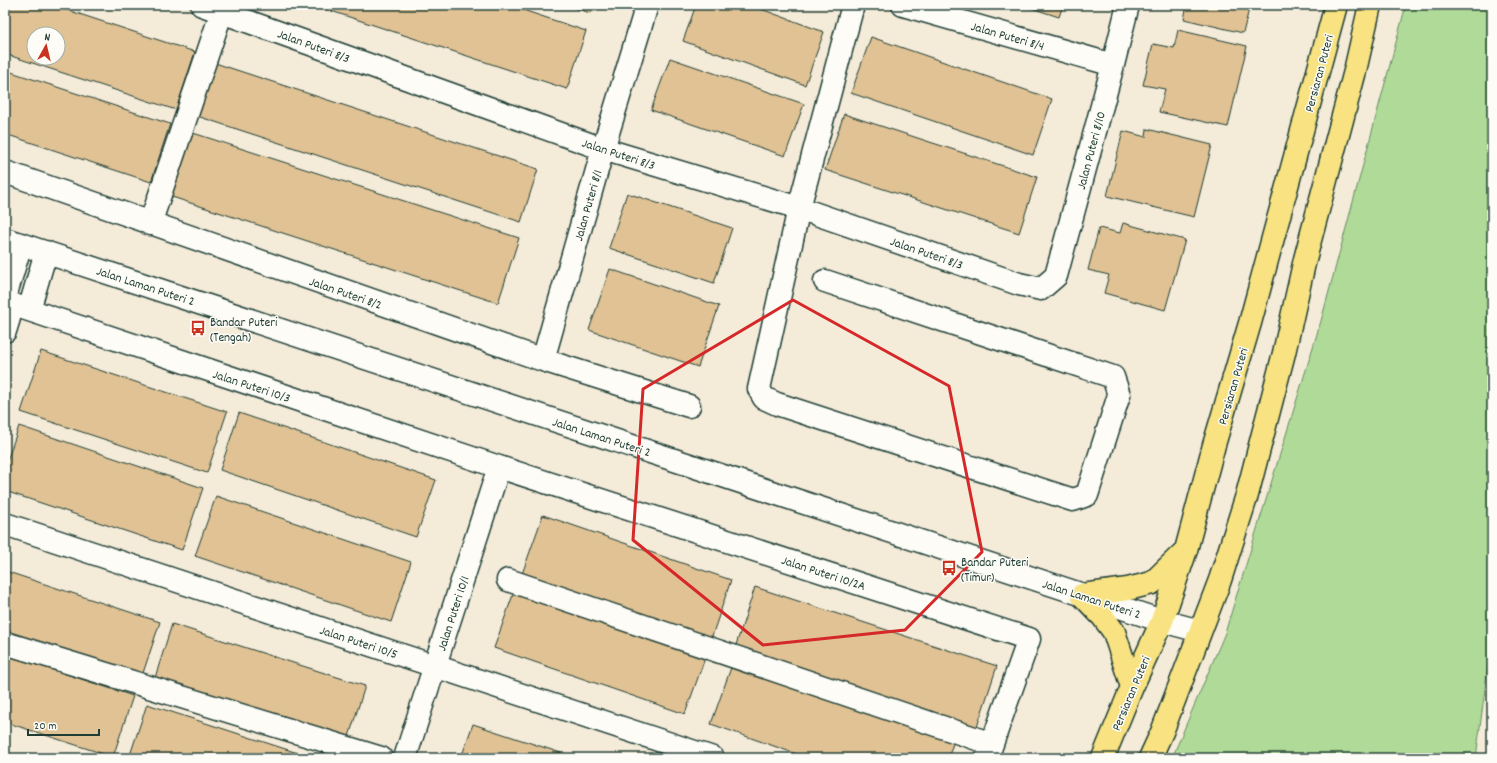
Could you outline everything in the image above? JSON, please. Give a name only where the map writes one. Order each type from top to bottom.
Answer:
[{"type":"main road","name":"Persiaran Puteri","points":[[1103,758],[1132,687],[1162,621],[1186,550],[1214,445],[1254,308],[1336,5]]},
{"type":"main road","points":[[1150,758],[1162,732],[1220,580],[1258,454],[1284,353],[1305,260],[1355,72],[1370,5]]},
{"type":"main road","points":[[1082,595],[1128,589],[1152,583],[1186,550]]},
{"type":"main road","points":[[1082,595],[1103,617],[1114,632],[1132,687]]},
{"type":"street","name":"Jalan Puteri 8/1","points":[[543,360],[603,149],[647,5]]},
{"type":"street","points":[[825,281],[1113,377],[1119,395],[1087,495],[1074,500],[777,404],[764,398],[760,389],[799,208],[853,5]]},
{"type":"street","name":"Jalan Puteri 8/4","points":[[903,5],[1113,65]]},
{"type":"street","name":"Jalan Puteri 8/10","points":[[1040,289],[1056,276],[1128,5]]},
{"type":"street","name":"Jalan Puteri 8/3","points":[[216,7],[603,149],[799,208],[1018,284],[1040,289]]},
{"type":"street","points":[[150,224],[216,7]]},
{"type":"street","name":"Jalan Puteri 8/2","points":[[5,172],[150,224],[543,360],[689,406]]},
{"type":"street","points":[[10,311],[13,241]]},
{"type":"street","name":"Jalan Laman Puteri 2","points":[[13,241],[1082,595],[1162,621],[1200,631]]},
{"type":"street","points":[[10,311],[46,252]]},
{"type":"street","name":"Jalan Puteri 10/3","points":[[10,311],[499,467]]},
{"type":"street","name":"Jalan Puteri 10/1","points":[[405,758],[499,467]]},
{"type":"street","name":"Jalan Puteri 10/2A","points":[[499,467],[1029,639],[990,751]]},
{"type":"street","name":"Jalan Puteri 10/5","points":[[5,524],[713,758]]},
{"type":"street","points":[[508,580],[990,751]]},
{"type":"street","points":[[5,643],[381,758]]},
{"type":"highlighted area","points":[[793,300],[949,386],[982,552],[905,630],[763,645],[633,540],[643,389]]},
{"type":"green space","points":[[1406,5],[1492,5],[1492,635],[1476,758],[1172,758],[1225,633],[1321,321]]},
{"type":"building","points":[[5,5],[52,5],[195,52],[176,110],[42,66],[66,66],[66,26],[26,26],[26,61],[5,54]]},
{"type":"building","points":[[313,5],[508,5],[586,31],[567,89]]},
{"type":"building","points":[[567,5],[592,5],[590,13]]},
{"type":"building","points":[[696,5],[750,5],[824,32],[805,85],[683,41]]},
{"type":"building","points":[[1022,5],[1063,5],[1059,17]]},
{"type":"building","points":[[1187,5],[1250,5],[1243,33],[1184,19]]},
{"type":"building","points":[[1178,30],[1247,46],[1228,127],[1159,112],[1165,89],[1143,85],[1153,44],[1174,48]]},
{"type":"building","points":[[871,37],[1052,99],[1033,155],[851,93]]},
{"type":"building","points":[[670,58],[804,104],[785,156],[651,110]]},
{"type":"building","points":[[212,62],[538,169],[521,222],[194,115]]},
{"type":"building","points":[[5,70],[170,124],[151,182],[5,134]]},
{"type":"building","points":[[844,114],[1037,177],[1019,233],[825,170]]},
{"type":"building","points":[[1147,129],[1212,145],[1194,217],[1107,196],[1123,131],[1146,137]]},
{"type":"building","points":[[190,132],[519,238],[498,303],[169,196]]},
{"type":"building","points":[[627,193],[732,228],[714,283],[609,248]]},
{"type":"building","points":[[1123,223],[1185,240],[1165,310],[1104,293],[1109,275],[1088,270],[1099,228],[1120,233]]},
{"type":"building","points":[[610,269],[719,306],[698,367],[589,330]]},
{"type":"building","points":[[41,351],[227,412],[207,473],[21,412]]},
{"type":"building","points":[[239,413],[436,480],[416,537],[220,470]]},
{"type":"building","points":[[19,426],[203,488],[182,550],[5,491],[5,467]]},
{"type":"building","points":[[216,496],[411,562],[391,622],[195,556]]},
{"type":"building","points":[[543,515],[731,580],[711,639],[522,574]]},
{"type":"building","points":[[5,571],[160,622],[141,679],[5,634]]},
{"type":"building","points":[[755,587],[997,666],[977,727],[735,648]]},
{"type":"building","points":[[514,592],[705,658],[685,714],[494,648]]},
{"type":"building","points":[[172,624],[365,686],[346,746],[153,684]]},
{"type":"building","points":[[5,654],[133,696],[113,757],[5,722]]},
{"type":"building","points":[[733,662],[955,738],[948,758],[808,758],[711,724]]},
{"type":"building","points":[[147,704],[313,758],[129,758]]},
{"type":"building","points":[[473,724],[576,758],[461,758]]},
{"type":"place","name":"Bandar Puteri (Tengah)","points":[[198,328]]},
{"type":"place","name":"Bandar Puteri (Timur)","points":[[949,568]]}]
